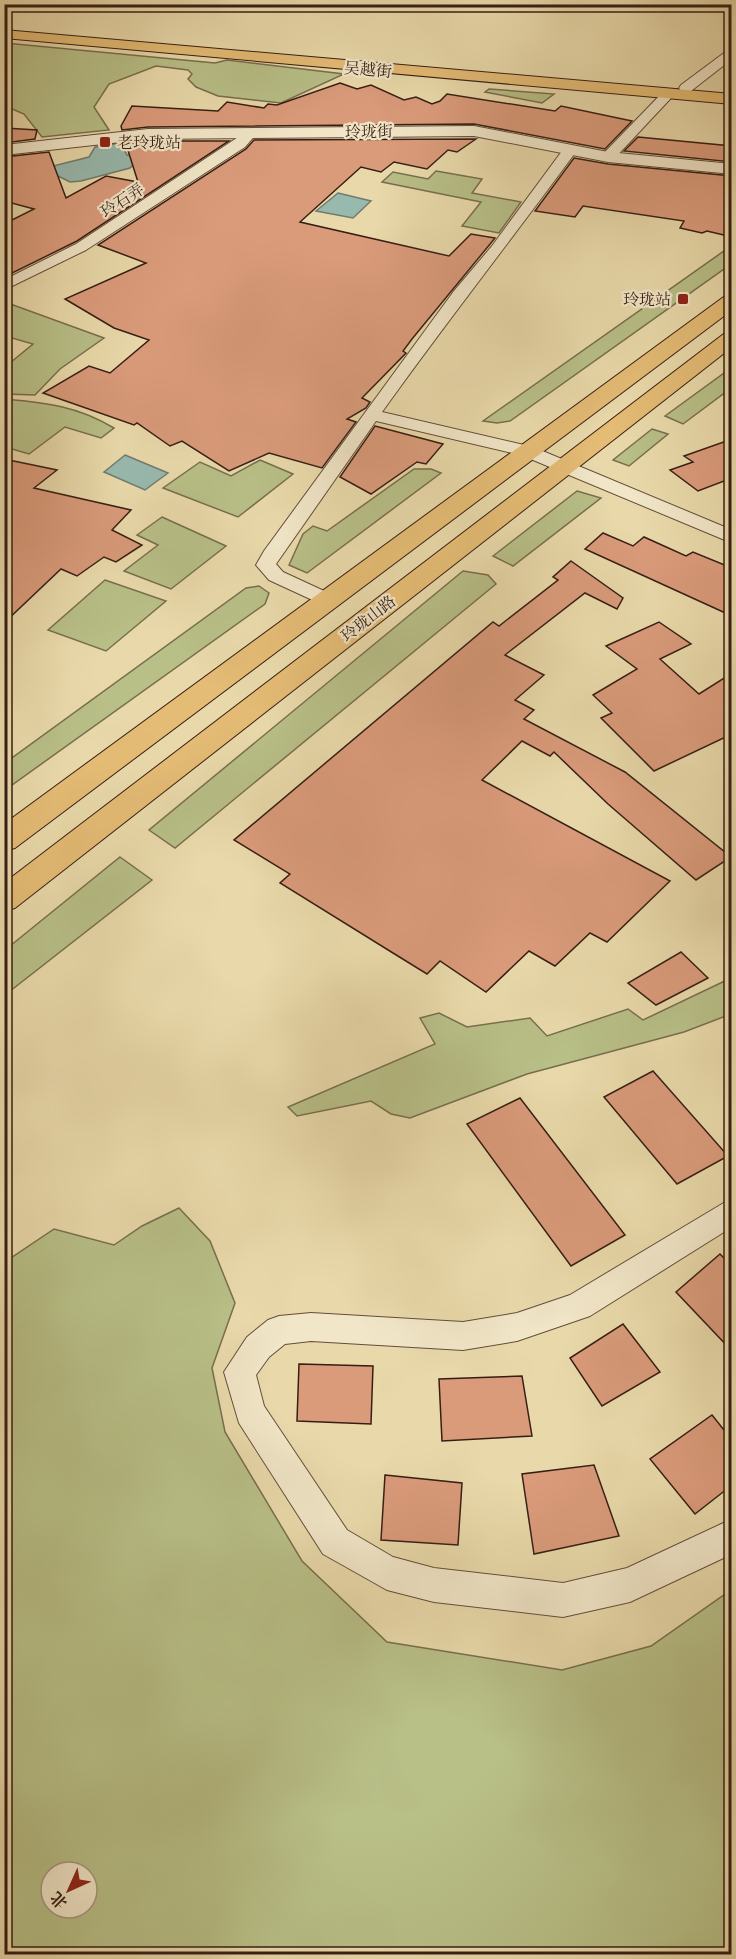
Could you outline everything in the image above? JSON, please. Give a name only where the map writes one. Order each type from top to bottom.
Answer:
[{"type":"main road","name":"吴越街","points":[[4,27],[381,63],[732,91]]},
{"type":"main road","name":"吴越街","points":[[4,34],[732,99]]},
{"type":"main road","name":"玲珑山路","points":[[4,840],[732,300]]},
{"type":"main road","name":"玲珑山路","points":[[4,900],[732,337]]},
{"type":"street","points":[[4,8],[28,4]]},
{"type":"street","points":[[686,88],[732,51]]},
{"type":"street","points":[[608,157],[668,94]]},
{"type":"street","name":"玲珑街","points":[[4,150],[148,134],[474,131],[608,157],[732,169]]},
{"type":"street","name":"玲石弄","points":[[4,286],[111,229],[240,144],[252,132]]},
{"type":"street","points":[[328,600],[276,576],[266,565],[459,294],[496,249],[570,150]]},
{"type":"street","points":[[372,415],[527,452],[732,537]]},
{"type":"street","points":[[732,1212],[579,1306],[517,1327],[463,1335],[311,1327],[279,1330],[258,1347],[240,1372],[250,1412],[335,1542],[387,1573],[434,1584],[563,1600],[630,1586],[732,1536]]},
{"type":"green space","points":[[5,43],[215,63],[227,60],[344,74],[281,103],[218,96],[196,87],[188,79],[192,74],[188,70],[156,66],[109,84],[94,107],[109,130],[42,137],[24,114],[5,106]]},
{"type":"green space","points":[[489,89],[554,94],[542,103],[485,92]]},
{"type":"green space","points":[[436,171],[482,179],[472,193],[521,202],[499,233],[462,226],[481,202],[382,182],[393,172],[428,179]]},
{"type":"green space","points":[[731,246],[731,264],[510,421],[497,423],[483,421]]},
{"type":"green space","points":[[4,302],[104,338],[60,369],[35,395],[5,394],[5,367],[33,344],[5,336]]},
{"type":"green space","points":[[731,368],[731,388],[683,424],[665,416]]},
{"type":"green space","points":[[5,399],[74,410],[114,428],[101,438],[65,427],[29,454],[5,447]]},
{"type":"green space","points":[[652,429],[668,434],[629,466],[613,460]]},
{"type":"green space","points":[[260,460],[293,474],[238,517],[163,488],[200,462],[231,476]]},
{"type":"green space","points":[[414,469],[431,469],[441,473],[307,573],[289,565],[303,534],[313,526],[327,531]]},
{"type":"green space","points":[[577,491],[601,498],[513,566],[493,556]]},
{"type":"green space","points":[[162,517],[226,546],[171,589],[124,571],[158,545],[137,535]]},
{"type":"green space","points":[[463,571],[488,575],[496,584],[175,848],[149,830]]},
{"type":"green space","points":[[105,580],[166,601],[106,651],[48,630]]},
{"type":"green space","points":[[259,586],[269,593],[265,604],[5,790],[5,763],[246,588]]},
{"type":"green space","points":[[120,857],[152,880],[5,995],[5,950]]},
{"type":"green space","points":[[731,978],[731,1014],[684,1032],[527,1074],[410,1118],[391,1114],[371,1101],[297,1116],[288,1107],[435,1044],[420,1018],[439,1013],[467,1027],[530,1018],[547,1036],[628,1009],[643,1020]]},
{"type":"green space","points":[[179,1208],[210,1241],[235,1303],[212,1368],[225,1432],[302,1561],[387,1642],[562,1670],[651,1646],[731,1590],[731,1954],[5,1954],[5,1262],[54,1229],[114,1245],[142,1226]]},
{"type":"water","points":[[120,143],[127,155],[141,157],[130,168],[70,182],[48,171],[49,167],[89,157],[95,147]]},
{"type":"water","points":[[338,193],[371,201],[353,218],[316,211]]},
{"type":"water","points":[[125,455],[168,473],[145,490],[104,472]]},
{"type":"building","points":[[340,83],[357,89],[371,85],[404,100],[416,97],[432,104],[440,101],[447,94],[555,111],[561,106],[632,121],[605,149],[474,124],[148,127],[122,130],[121,126],[132,106],[218,111],[227,102],[264,108],[268,104],[277,105]]},
{"type":"building","points":[[4,128],[37,130],[35,139],[4,143]]},
{"type":"building","points":[[638,137],[732,146],[732,162],[624,151]]},
{"type":"building","points":[[476,139],[457,152],[448,150],[427,169],[394,162],[381,172],[361,167],[300,222],[449,256],[471,234],[495,238],[412,339],[403,351],[406,353],[362,398],[370,402],[366,408],[347,419],[356,422],[322,468],[269,453],[229,471],[182,441],[170,446],[137,423],[134,425],[43,393],[89,366],[110,373],[149,340],[114,328],[65,299],[146,263],[98,245],[246,149],[254,140]]},
{"type":"building","points":[[148,141],[229,141],[77,241],[4,277],[4,224],[34,209],[4,201],[4,157],[49,152],[66,198],[106,176],[138,182],[126,144]]},
{"type":"building","points":[[574,158],[608,164],[732,176],[732,237],[680,228],[684,221],[583,206],[575,217],[535,211]]},
{"type":"building","points":[[375,426],[443,444],[426,464],[417,462],[371,494],[340,477]]},
{"type":"building","points":[[732,439],[732,478],[698,491],[670,470],[693,462],[684,456]]},
{"type":"building","points":[[4,459],[57,470],[34,488],[131,510],[112,530],[142,545],[116,562],[104,557],[77,576],[61,569],[4,623]]},
{"type":"building","points":[[603,533],[633,546],[644,537],[686,556],[693,552],[732,568],[732,616],[585,549]]},
{"type":"building","points":[[571,561],[623,598],[617,609],[585,593],[505,655],[544,675],[515,700],[534,710],[524,719],[625,772],[731,857],[696,880],[608,804],[554,752],[550,756],[522,741],[482,780],[670,881],[607,942],[590,933],[555,966],[529,951],[486,992],[440,961],[427,974],[280,883],[290,874],[234,840],[493,622],[499,626],[558,580],[553,577]]},
{"type":"building","points":[[659,622],[691,644],[660,659],[699,694],[732,673],[732,734],[654,771],[601,718],[612,713],[593,695],[637,669],[606,646]]},
{"type":"building","points":[[681,952],[708,978],[656,1005],[628,983]]},
{"type":"building","points":[[653,1071],[728,1156],[677,1184],[604,1097]]},
{"type":"building","points":[[520,1098],[625,1235],[571,1266],[467,1124]]},
{"type":"building","points":[[720,1254],[732,1266],[732,1351],[676,1292]]},
{"type":"building","points":[[623,1324],[660,1372],[602,1406],[570,1358]]},
{"type":"building","points":[[299,1364],[373,1366],[371,1424],[297,1421]]},
{"type":"building","points":[[522,1376],[532,1436],[442,1441],[439,1379]]},
{"type":"building","points":[[712,1415],[732,1440],[732,1485],[695,1514],[650,1459]]},
{"type":"building","points":[[594,1465],[619,1536],[534,1554],[522,1474]]},
{"type":"building","points":[[385,1475],[462,1483],[458,1545],[381,1540]]},
{"type":"place","name":"老玲珑站","points":[[105,142]]},
{"type":"place","name":"玲珑站","points":[[683,299]]}]
